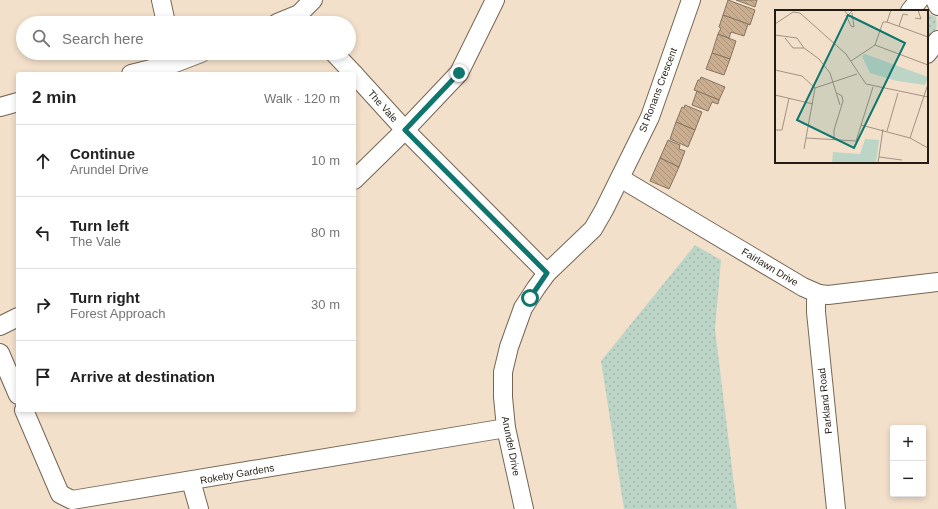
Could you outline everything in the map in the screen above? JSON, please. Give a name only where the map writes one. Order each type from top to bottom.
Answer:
[{"type":"street","points":[[161,0],[164,16]]},
{"type":"street","points":[[305,16],[313,0]]},
{"type":"street","points":[[356,178],[405,130],[459,73],[495,0]]},
{"type":"street","name":"St Ronans Crescent","points":[[620,178],[650,117],[691,0]]},
{"type":"street","points":[[911,10],[919,0]]},
{"type":"street","points":[[935,0],[938,6]]},
{"type":"street","points":[[928,53],[938,40]]},
{"type":"street","points":[[136,72],[169,60]]},
{"type":"street","name":"The Vale","points":[[341,60],[352,72]]},
{"type":"street","name":"The Vale","points":[[356,76],[405,130],[547,273]]},
{"type":"street","points":[[0,106],[16,102]]},
{"type":"street","name":"Arundel Drive","points":[[524,509],[506,428],[503,397],[503,372],[509,347],[523,308],[547,273],[593,229],[620,178]]},
{"type":"street","name":"Fairlawn Drive","points":[[620,178],[803,287],[818,294],[828,295],[938,282]]},
{"type":"street","name":"Parkland Road","points":[[818,294],[816,301],[816,312],[836,509]]},
{"type":"street","points":[[0,326],[16,318]]},
{"type":"street","points":[[0,353],[16,390]]},
{"type":"street","name":"Rokeby Gardens","points":[[25,412],[60,494],[72,500],[506,428]]},
{"type":"street","points":[[191,481],[199,509]]},
{"type":"green space","points":[[928,13],[936,17],[937,26],[932,40],[928,46]]},
{"type":"green space","points":[[695,245],[721,260],[715,329],[737,509],[624,509],[601,361]]},
{"type":"building","points":[[728,0],[755,10],[750,25],[723,15]]},
{"type":"building","points":[[736,0],[757,0],[755,7]]},
{"type":"building","points":[[723,15],[748,24],[744,36],[731,32],[729,38],[718,34],[721,28],[719,27]]},
{"type":"building","points":[[718,34],[736,41],[730,59],[712,53]]},
{"type":"building","points":[[712,53],[730,59],[724,75],[706,69]]},
{"type":"building","points":[[701,77],[725,87],[719,100],[694,90],[698,80],[700,80]]},
{"type":"building","points":[[697,91],[719,100],[718,104],[712,102],[708,111],[692,105]]},
{"type":"building","points":[[685,105],[702,112],[695,130],[676,122],[682,107],[684,108]]},
{"type":"building","points":[[676,122],[695,130],[688,147],[670,139]]},
{"type":"building","points":[[668,140],[680,145],[679,149],[685,151],[679,167],[660,158]]},
{"type":"building","points":[[660,158],[679,167],[669,189],[650,181]]},
{"type":"route","points":[[459,73],[405,130],[547,273],[530,298]]}]
